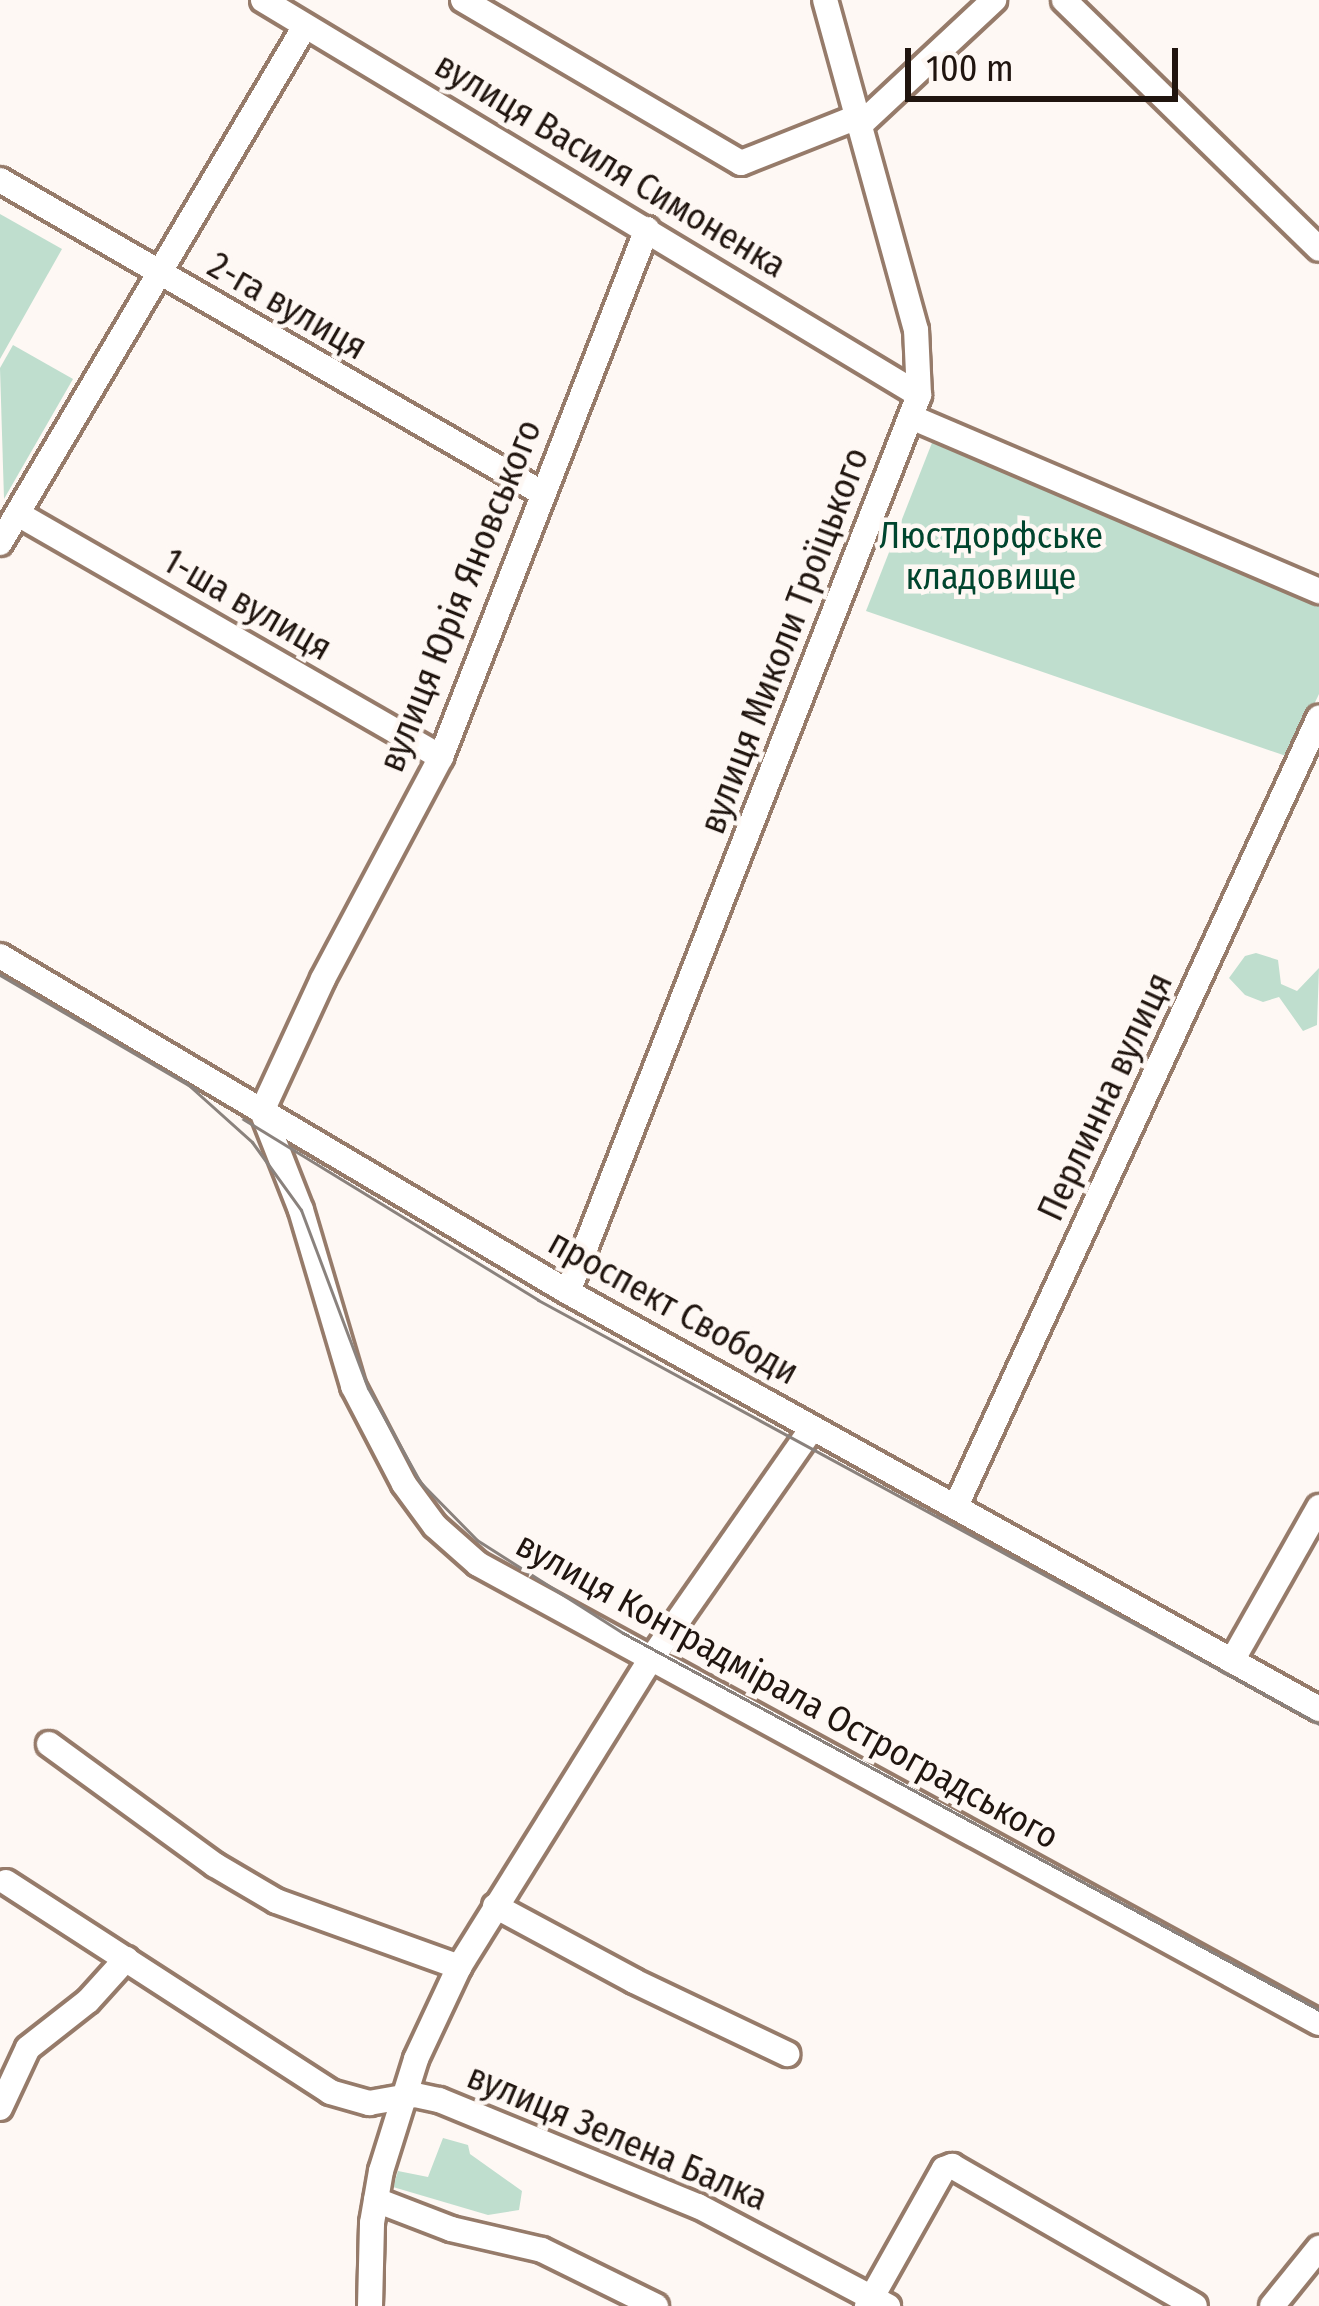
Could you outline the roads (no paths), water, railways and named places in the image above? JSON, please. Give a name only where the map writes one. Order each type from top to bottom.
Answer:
[{"type":"street","name":"вулиця Василя Симоненка","points":[[263,0],[647,229],[915,406],[1319,591]]},
{"type":"street","name":"вулиця Василя Симоненка","points":[[463,0],[741,163],[858,122]]},
{"type":"street","name":"вулиця Миколи Троїцького","points":[[568,1292],[915,406],[916,330],[825,0]]},
{"type":"street","points":[[858,122],[994,0]]},
{"type":"street","points":[[1064,0],[1319,249]]},
{"type":"street","points":[[0,543],[305,26]]},
{"type":"street","name":"2-га вулиця","points":[[0,180],[159,276],[542,493]]},
{"type":"street","name":"вулиця Юрія Яновського","points":[[262,1111],[323,979],[441,758],[647,229]]},
{"type":"street","name":"1-ша вулиця","points":[[18,514],[441,758]]},
{"type":"street","name":"Перлинна вулиця","points":[[956,1506],[1319,718]]},
{"type":"street","name":"проспект Свободи","points":[[0,956],[568,1292],[1319,1709]]},
{"type":"street","name":"вулиця Контрадмірала Остроградського","points":[[262,1111],[301,1210],[353,1386],[404,1484],[435,1526],[478,1564],[650,1662],[1319,2023]]},
{"type":"street","points":[[370,2306],[376,2200],[402,2096],[459,1967],[650,1662],[812,1427]]},
{"type":"street","points":[[1232,1660],[1319,1507]]},
{"type":"street","points":[[49,1744],[215,1865],[276,1901],[459,1967]]},
{"type":"street","name":"вулиця Зелена Балка","points":[[6,1882],[330,2092],[368,2103],[427,2096],[698,2206],[875,2303]]},
{"type":"street","points":[[495,1906],[634,1981],[787,2054]]},
{"type":"street","points":[[0,2108],[28,2048],[88,2001],[126,1959]]},
{"type":"street","points":[[875,2303],[944,2169],[961,2168],[1195,2306]]},
{"type":"street","points":[[376,2200],[452,2229],[542,2250],[656,2306]]},
{"type":"street","points":[[1273,2306],[1319,2248]]},
{"type":"tram line","points":[[0,975],[197,1090]]},
{"type":"tram line","points":[[183,1080],[252,1142],[301,1210],[368,1388],[420,1482],[477,1540],[623,1633],[1319,2010]]},
{"type":"tram line","points":[[243,1119],[538,1300],[1319,1724]]},
{"type":"park label","name":"Люстдорфське кладовище","points":[[991,556]]}]
